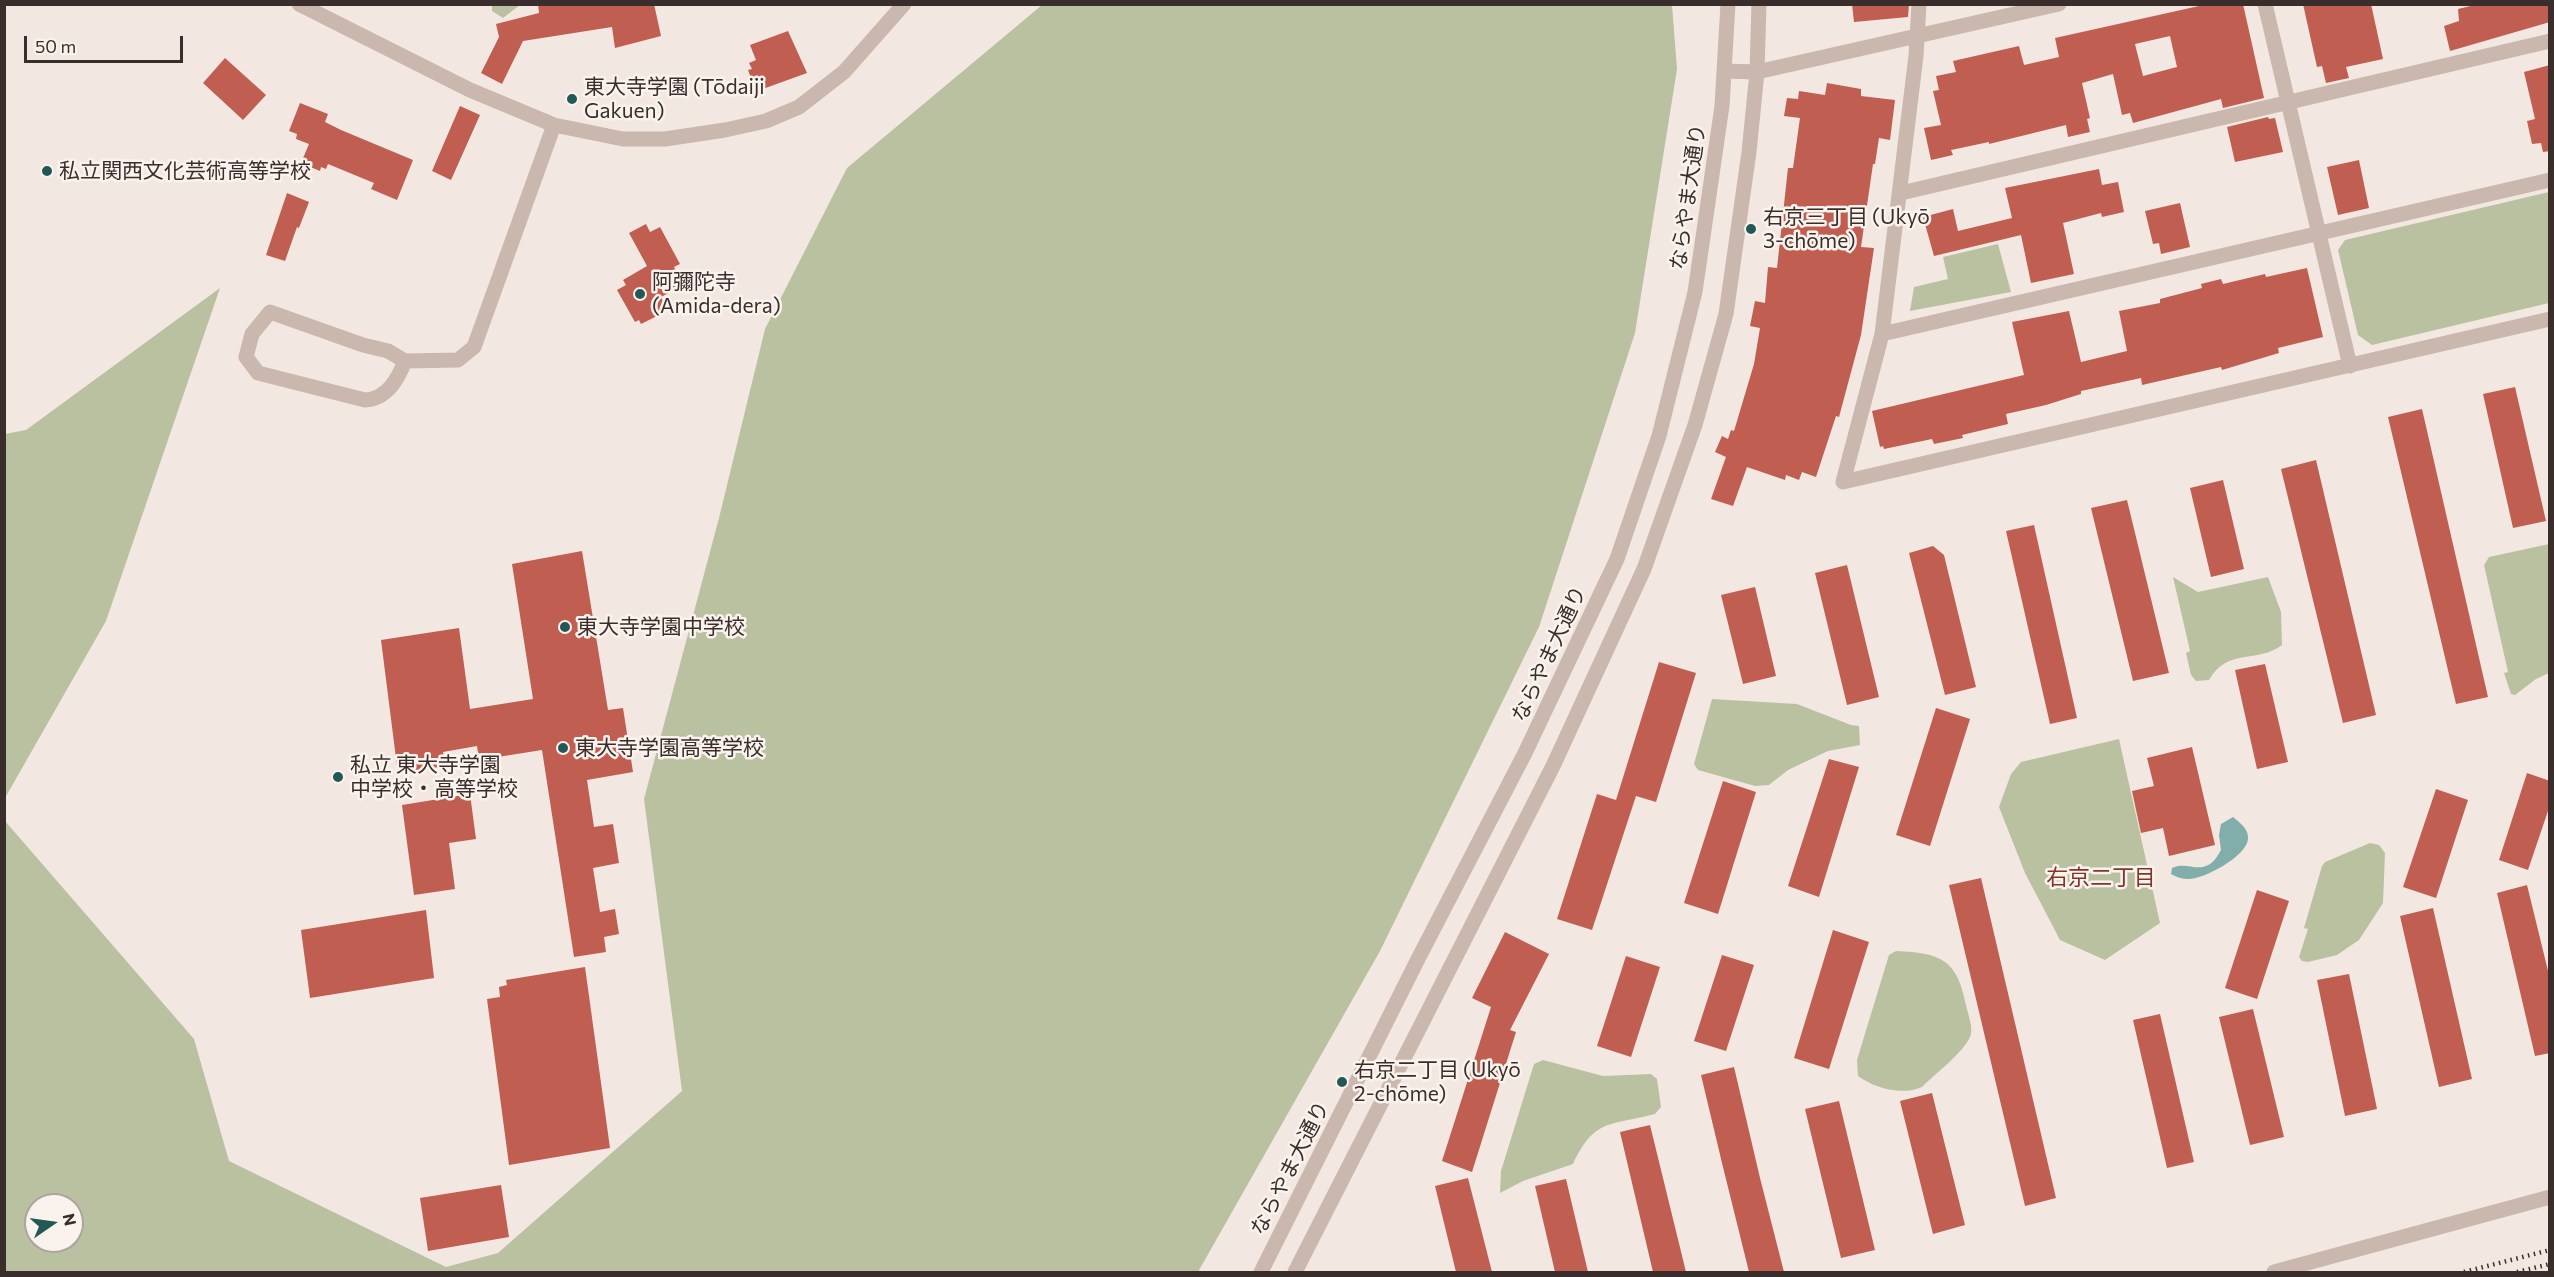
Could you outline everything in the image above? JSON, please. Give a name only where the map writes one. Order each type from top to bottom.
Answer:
[{"type":"street","points":[[299,4],[470,90],[554,125],[596,135],[665,138],[725,130],[766,121],[799,107],[844,72],[904,4]]},
{"type":"street","name":"ならやま大通り","points":[[1261,1272],[1418,959],[1525,753],[1617,559],[1659,436],[1695,292],[1725,71],[1728,4]]},
{"type":"street","points":[[1295,1272],[1553,766],[1644,569],[1695,425],[1726,314],[1740,227],[1757,72],[1759,4]]},
{"type":"street","points":[[1919,4],[1918,36],[1882,334],[1844,482],[2550,319]]},
{"type":"street","points":[[1725,71],[1757,72],[2059,4]]},
{"type":"street","points":[[2265,4],[2350,366]]},
{"type":"street","points":[[1900,193],[2550,41]]},
{"type":"street","points":[[405,361],[397,381],[374,400],[365,400],[258,373],[246,357],[252,334],[270,312],[363,345],[388,351],[405,361],[458,360],[474,347],[554,125]]},
{"type":"street","points":[[1882,334],[2550,180]]},
{"type":"street","points":[[2274,1272],[2550,1197]]},
{"type":"green space","points":[[492,4],[520,5],[503,18],[492,11]]},
{"type":"green space","points":[[1042,5],[1672,5],[1677,69],[1635,333],[1539,627],[1380,951],[1198,1272],[5,1272],[5,821],[194,1039],[229,1161],[446,1267],[498,1253],[682,1091],[644,799],[719,518],[765,329],[847,168]]},
{"type":"green space","points":[[2549,192],[2549,303],[2372,345],[2358,335],[2338,250],[2345,240]]},
{"type":"green space","points":[[1998,244],[2011,292],[1910,311],[1914,287],[1948,279],[1943,257]]},
{"type":"green space","points":[[220,288],[106,621],[5,798],[5,434],[26,430]]},
{"type":"green space","points":[[2549,544],[2549,673],[2536,679],[2515,695],[2511,694],[2504,673],[2508,672],[2484,565],[2489,557]]},
{"type":"green space","points":[[2173,577],[2198,592],[2268,577],[2281,612],[2282,645],[2263,654],[2234,659],[2225,663],[2209,680],[2196,681],[2191,675],[2186,653],[2190,651]]},
{"type":"green space","points":[[1712,699],[1797,704],[1859,726],[1860,745],[1828,751],[1788,770],[1769,785],[1755,786],[1698,770],[1694,764]]},
{"type":"green space","points":[[2119,739],[2160,923],[2105,960],[2060,940],[2025,873],[1999,807],[2011,774],[2021,762]]},
{"type":"green space","points":[[2370,843],[2379,845],[2385,853],[2383,903],[2359,940],[2337,955],[2308,962],[2302,961],[2299,957],[2308,929],[2304,928],[2322,866],[2325,862]]},
{"type":"green space","points":[[1896,951],[1936,957],[1952,969],[1962,990],[1971,1030],[1966,1043],[1948,1063],[1922,1087],[1906,1091],[1880,1087],[1858,1076],[1857,1060],[1889,955]]},
{"type":"green space","points":[[1543,1060],[1603,1076],[1651,1074],[1657,1079],[1661,1107],[1655,1114],[1605,1126],[1589,1138],[1573,1164],[1523,1181],[1500,1193],[1501,1171],[1534,1064]]},
{"type":"water","points":[[2233,817],[2244,826],[2248,839],[2246,846],[2233,859],[2214,871],[2196,878],[2184,879],[2171,874],[2172,868],[2179,866],[2209,865],[2221,850],[2219,835],[2221,824]]},
{"type":"building","points":[[538,4],[654,4],[661,36],[615,48],[612,27],[523,41],[502,84],[481,73],[499,37],[496,24],[539,13]]},
{"type":"building","points":[[1852,4],[1909,4],[1908,17],[1854,22]]},
{"type":"building","points":[[2208,4],[2243,4],[2264,98],[2223,108],[2221,99],[2133,123],[2130,113],[2122,115],[2113,74],[2082,83],[2090,118],[2087,119],[2090,132],[2068,137],[2066,125],[1989,144],[1989,142],[1951,150],[1953,155],[1931,160],[1924,128],[1941,125],[1933,91],[1939,90],[1936,76],[1956,72],[1953,61],[2019,46],[2024,65],[2059,57],[2055,38]],"holes":[[[2170,36],[2177,67],[2143,76],[2135,44]]]},
{"type":"building","points":[[2303,4],[2371,4],[2383,59],[2346,67],[2349,78],[2326,83],[2322,66],[2317,67]]},
{"type":"building","points":[[2479,4],[2550,4],[2550,22],[2450,51],[2444,26],[2459,21],[2458,9]]},
{"type":"building","points":[[788,31],[807,73],[760,90],[759,87],[755,89],[748,70],[752,69],[749,63],[756,60],[750,45]]},
{"type":"building","points":[[225,58],[266,95],[243,120],[203,83]]},
{"type":"building","points":[[2550,65],[2550,151],[2543,152],[2541,143],[2532,144],[2527,121],[2535,119],[2524,72]]},
{"type":"building","points":[[1827,83],[1861,89],[1861,96],[1895,100],[1890,140],[1879,138],[1875,164],[1873,164],[1861,247],[1874,248],[1861,335],[1839,417],[1836,416],[1816,477],[1802,472],[1799,480],[1786,475],[1785,480],[1747,467],[1733,506],[1711,499],[1726,457],[1715,452],[1722,436],[1728,439],[1731,430],[1734,431],[1754,364],[1760,328],[1750,326],[1755,301],[1765,303],[1768,267],[1777,268],[1788,168],[1793,168],[1800,118],[1784,116],[1787,98],[1798,99],[1799,91],[1825,95]]},
{"type":"building","points":[[300,103],[328,114],[325,122],[413,160],[397,200],[371,189],[374,183],[328,164],[326,169],[321,167],[320,171],[301,163],[309,144],[296,139],[297,134],[289,131]]},
{"type":"building","points":[[460,106],[480,115],[451,180],[432,171]]},
{"type":"building","points":[[2268,117],[2269,119],[2275,118],[2283,152],[2235,162],[2227,127]]},
{"type":"building","points":[[2359,160],[2369,208],[2338,215],[2327,167]]},
{"type":"building","points":[[2099,169],[2102,185],[2118,182],[2124,212],[2102,217],[2101,213],[2063,223],[2074,274],[2031,283],[2021,235],[1934,256],[1923,217],[1953,209],[1958,231],[2012,218],[2005,188]]},
{"type":"building","points":[[287,193],[309,202],[285,261],[266,255]]},
{"type":"building","points":[[2180,203],[2190,247],[2161,254],[2159,243],[2153,244],[2145,211]]},
{"type":"building","points":[[646,224],[650,232],[660,227],[680,264],[674,267],[684,285],[661,297],[665,306],[662,308],[665,312],[641,324],[639,320],[635,322],[617,290],[626,285],[623,280],[647,266],[629,233]]},
{"type":"building","points":[[2307,268],[2323,337],[2278,348],[2279,353],[2222,370],[2221,367],[2142,385],[2141,378],[2081,391],[2081,394],[2046,405],[2006,414],[2008,424],[1962,435],[1963,438],[1934,444],[1932,439],[1884,449],[1883,446],[1880,447],[1872,411],[2024,375],[2012,322],[2069,311],[2081,362],[2127,351],[2119,311],[2160,303],[2160,299],[2202,288],[2201,284],[2221,279],[2223,284],[2265,274],[2266,277]]},
{"type":"building","points":[[2515,387],[2546,521],[2513,528],[2483,394]]},
{"type":"building","points":[[2422,409],[2488,697],[2456,704],[2388,417]]},
{"type":"building","points":[[2316,460],[2376,715],[2343,723],[2281,469]]},
{"type":"building","points":[[2223,480],[2244,569],[2211,577],[2190,488]]},
{"type":"building","points":[[2127,500],[2169,673],[2133,681],[2091,508]]},
{"type":"building","points":[[2034,525],[2077,718],[2050,724],[2006,531]]},
{"type":"building","points":[[1933,546],[1944,555],[1976,687],[1945,695],[1909,553]]},
{"type":"building","points":[[582,551],[608,710],[623,708],[633,772],[587,780],[594,827],[613,824],[619,863],[593,868],[600,912],[615,909],[619,934],[604,937],[606,952],[574,957],[542,750],[479,760],[477,746],[443,752],[445,766],[398,774],[381,640],[459,628],[470,709],[533,699],[512,564]]},
{"type":"building","points":[[1847,565],[1879,697],[1847,705],[1815,573]]},
{"type":"building","points":[[1755,587],[1776,676],[1743,684],[1721,595]]},
{"type":"building","points":[[1659,662],[1696,673],[1656,802],[1636,796],[1592,930],[1557,919],[1597,794],[1616,800]]},
{"type":"building","points":[[2265,664],[2288,762],[2257,769],[2235,670]]},
{"type":"building","points":[[1936,708],[1970,719],[1930,846],[1896,835]]},
{"type":"building","points":[[2192,747],[2215,845],[2169,856],[2163,828],[2141,833],[2132,791],[2154,786],[2147,758]]},
{"type":"building","points":[[1829,759],[1859,767],[1819,897],[1788,886]]},
{"type":"building","points":[[2527,773],[2550,781],[2550,805],[2528,870],[2499,860]]},
{"type":"building","points":[[1723,781],[1756,792],[1718,914],[1684,903]]},
{"type":"building","points":[[2436,789],[2468,800],[2436,898],[2403,887]]},
{"type":"building","points":[[470,794],[476,839],[449,843],[455,889],[414,895],[402,805]]},
{"type":"building","points":[[1981,878],[2056,1198],[2025,1206],[1949,885]]},
{"type":"building","points":[[2527,885],[2550,979],[2550,1053],[2535,1056],[2497,893]]},
{"type":"building","points":[[2257,890],[2289,901],[2257,999],[2225,988]]},
{"type":"building","points":[[2433,908],[2472,1079],[2439,1087],[2400,916]]},
{"type":"building","points":[[426,910],[434,978],[310,998],[301,930]]},
{"type":"building","points":[[1833,930],[1869,942],[1829,1069],[1794,1058]]},
{"type":"building","points":[[1505,932],[1549,954],[1510,1030],[1516,1032],[1472,1172],[1442,1161],[1491,1007],[1472,998]]},
{"type":"building","points":[[1722,955],[1754,965],[1726,1051],[1694,1041]]},
{"type":"building","points":[[1626,956],[1660,967],[1631,1057],[1597,1046]]},
{"type":"building","points":[[585,967],[610,1148],[509,1165],[487,999],[500,997],[499,987],[507,985],[506,980]]},
{"type":"building","points":[[2349,974],[2377,1109],[2345,1116],[2317,980]]},
{"type":"building","points":[[2253,1009],[2284,1137],[2250,1145],[2219,1017]]},
{"type":"building","points":[[2160,1014],[2194,1162],[2167,1168],[2133,1020]]},
{"type":"building","points":[[1734,1067],[1784,1272],[1749,1272],[1722,1163],[1701,1075]]},
{"type":"building","points":[[1932,1093],[1965,1225],[1933,1234],[1900,1101]]},
{"type":"building","points":[[1839,1101],[1875,1250],[1841,1258],[1805,1109]]},
{"type":"building","points":[[1650,1125],[1686,1272],[1653,1272],[1620,1132]]},
{"type":"building","points":[[1468,1178],[1492,1272],[1456,1272],[1435,1186]]},
{"type":"building","points":[[1566,1179],[1588,1272],[1555,1272],[1535,1186]]},
{"type":"building","points":[[501,1185],[509,1237],[428,1251],[420,1198]]},
{"type":"railway","points":[[2464,1272],[2550,1250]]},
{"type":"railway","points":[[2517,1272],[2550,1264]]},
{"type":"place","name":"東大寺学園 (Tōdaiji Gakuen)","points":[[572,99]]},
{"type":"place","name":"私立関西文化芸術高等学校","points":[[47,171]]},
{"type":"place","name":"右京三丁目 (Ukyō 3-chōme)","points":[[1751,229]]},
{"type":"place","name":"阿彌陀寺 (Amida-dera)","points":[[640,294]]},
{"type":"place","name":"東大寺学園中学校","points":[[565,627]]},
{"type":"place","name":"東大寺学園高等学校","points":[[563,748]]},
{"type":"place","name":"私立 東大寺学園 中学校・高等学校","points":[[338,777]]},
{"type":"place","name":"右京二丁目 (Ukyō 2-chōme)","points":[[1342,1082]]},
{"type":"district","name":"右京二丁目","points":[[2101,878]]}]
